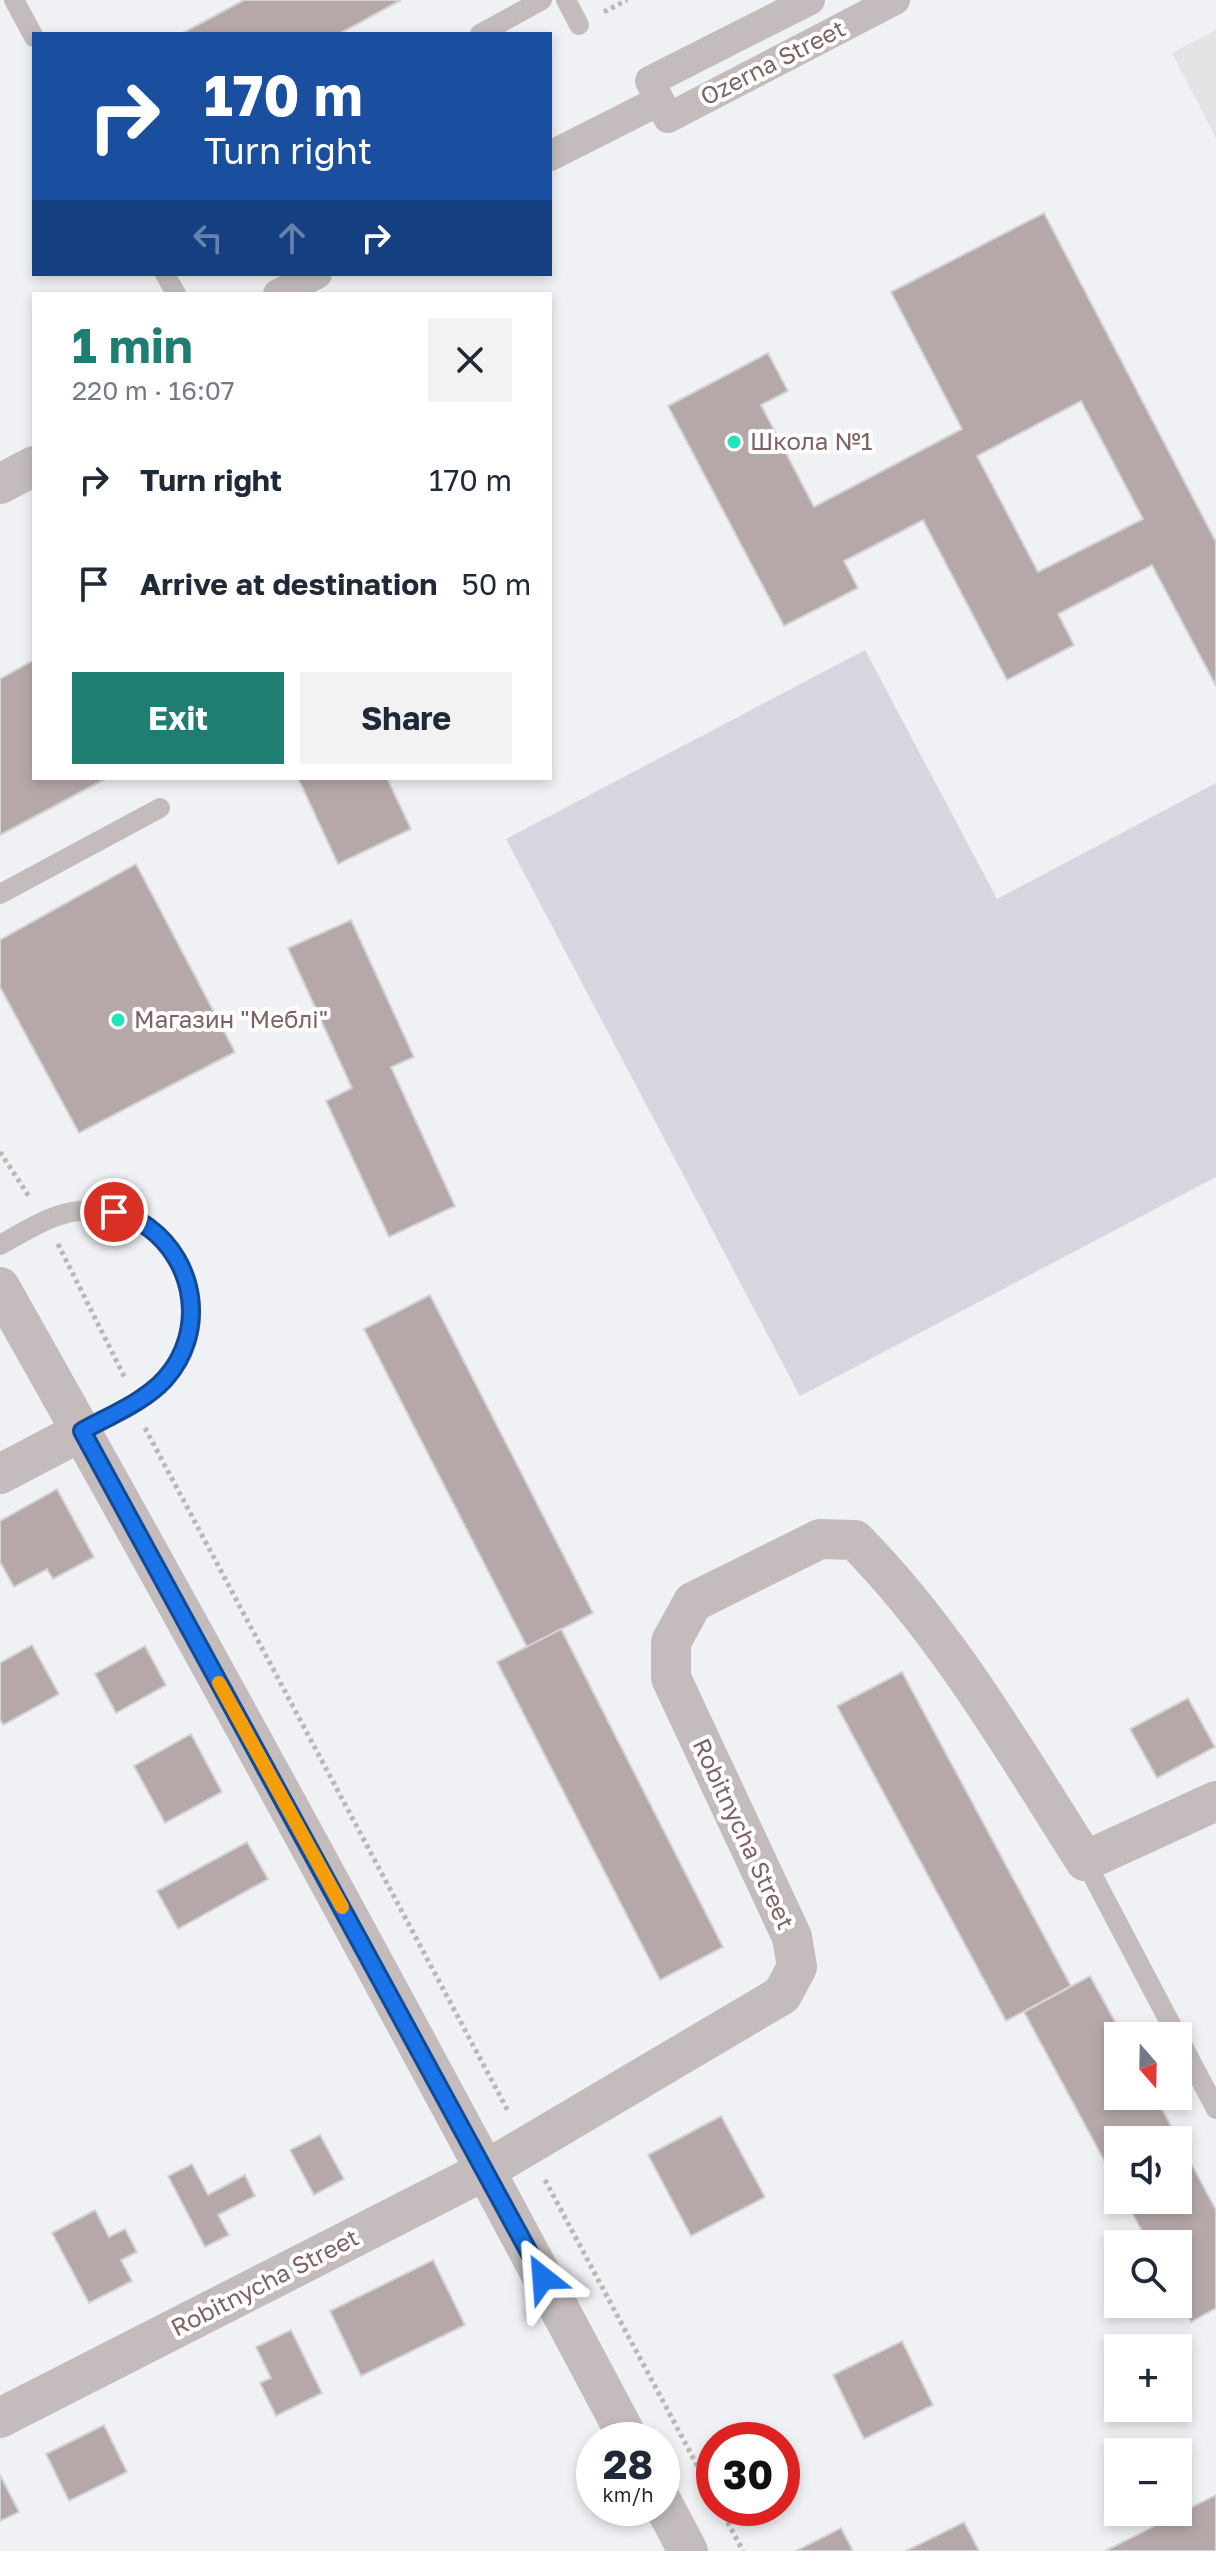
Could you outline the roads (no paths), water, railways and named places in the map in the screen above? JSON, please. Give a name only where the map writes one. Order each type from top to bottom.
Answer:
[{"type":"street","name":"Ozerna Street","points":[[810,0],[650,81],[668,118],[895,0]]},
{"type":"street","points":[[552,155],[659,101]]},
{"type":"street","points":[[282,292],[313,276]]},
{"type":"street","points":[[0,484],[32,467]]},
{"type":"street","points":[[0,1287],[82,1431],[486,2170],[619,2422]]},
{"type":"street","points":[[0,1474],[82,1431]]},
{"type":"street","name":"Robitnycha Street","points":[[0,2418],[486,2170],[782,1995],[797,1967],[792,1937],[671,1678],[671,1642],[693,1602],[820,1539],[855,1540],[879,1565],[976,1689],[1085,1861]]},
{"type":"street","points":[[1085,1861],[1216,1801]]},
{"type":"street","points":[[675,2526],[688,2551]]},
{"type":"lane","points":[[14,0],[32,33]]},
{"type":"lane","points":[[484,32],[542,0]]},
{"type":"lane","points":[[566,0],[579,25]]},
{"type":"lane","points":[[0,894],[160,808]]},
{"type":"lane","points":[[0,1245],[45,1221],[79,1210],[114,1212],[147,1226],[172,1250],[188,1282],[192,1317],[184,1351],[164,1380],[136,1401],[82,1431]]},
{"type":"lane","points":[[1085,1861],[1171,2022]]},
{"type":"lane","points":[[1192,2063],[1216,2109]]},
{"type":"place","name":"Школа №1","points":[[734,442]]},
{"type":"place","name":"Магазин \"Меблі\"","points":[[118,1020]]}]
